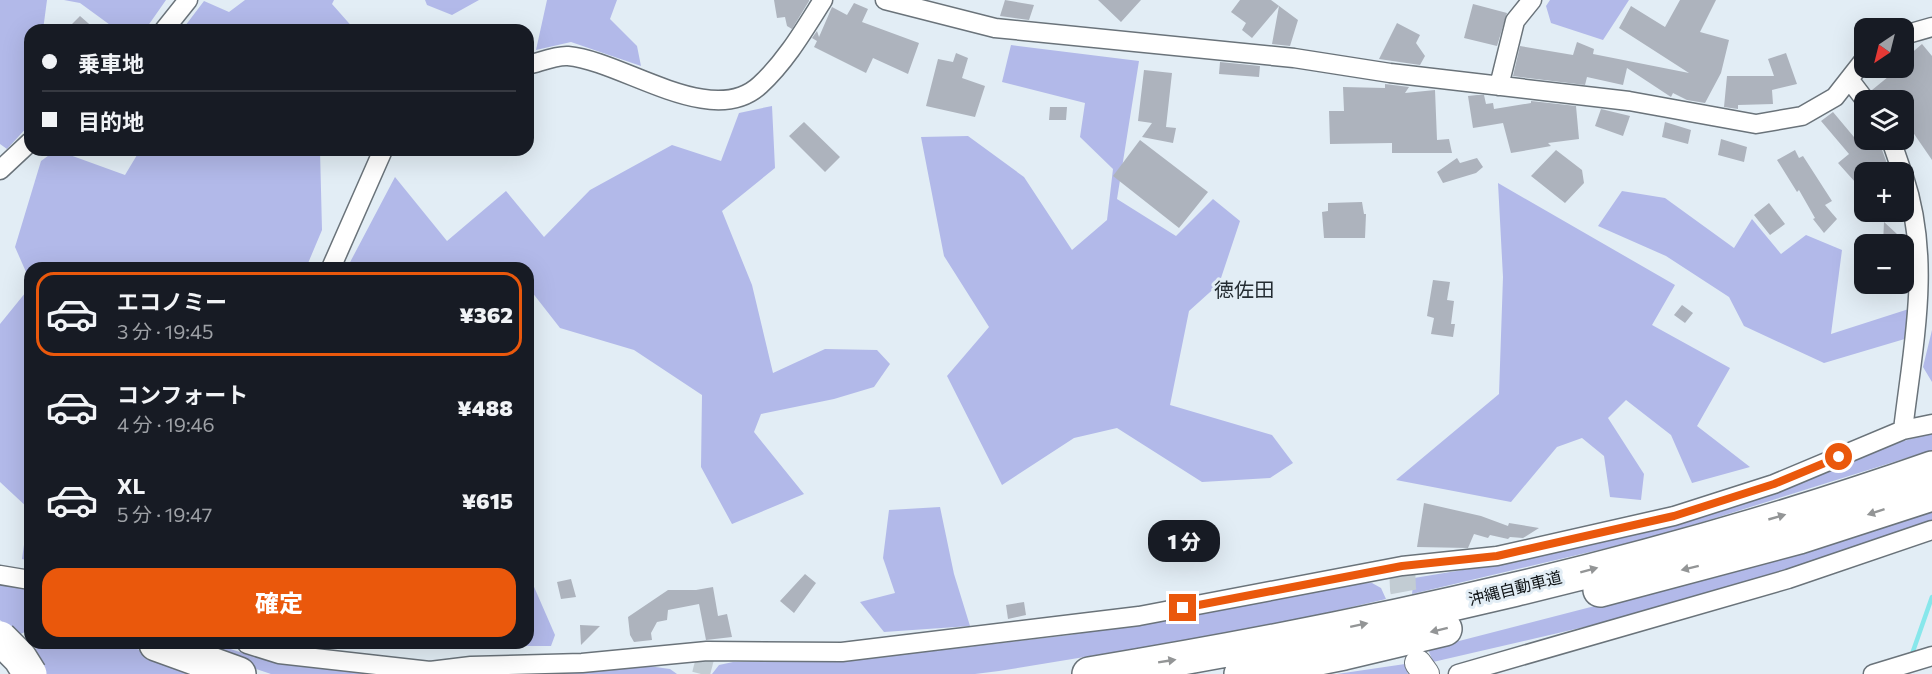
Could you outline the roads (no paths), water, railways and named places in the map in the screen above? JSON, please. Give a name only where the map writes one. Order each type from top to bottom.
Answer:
[{"type":"highway","name":"沖縄自動車道","points":[[1089,674],[1234,650],[1434,608],[1690,543],[1932,468]]},
{"type":"highway","name":"沖縄自動車道","points":[[1240,674],[1344,653],[1699,565],[1932,494]]},
{"type":"highway","points":[[0,638],[15,652],[30,674]]},
{"type":"highway","points":[[0,659],[24,644]]},
{"type":"highway","points":[[170,649],[239,674]]},
{"type":"street","points":[[169,24],[188,0]]},
{"type":"street","points":[[534,64],[567,56],[631,74],[684,95],[717,100],[740,98],[759,87],[788,55],[823,0]]},
{"type":"street","points":[[885,0],[995,28],[1294,58],[1390,74],[1629,101],[1756,124],[1802,116],[1835,97],[1854,73]]},
{"type":"street","points":[[1499,86],[1515,21],[1532,0]]},
{"type":"street","points":[[1914,32],[1932,27]]},
{"type":"street","points":[[1849,79],[1857,90]]},
{"type":"street","points":[[0,170],[24,148]]},
{"type":"street","points":[[334,262],[379,156]]},
{"type":"street","points":[[1903,430],[1920,277],[1914,216]]},
{"type":"street","points":[[263,649],[279,654],[430,671],[471,666],[582,663],[707,651],[842,652],[1139,616],[1402,566],[1497,556],[1674,516],[1774,484],[1903,430],[1932,424]]},
{"type":"street","points":[[1458,674],[1697,607],[1932,530]]},
{"type":"street","points":[[0,575],[24,579]]},
{"type":"street","points":[[1874,674],[1932,657]]},
{"type":"waterway","points":[[1911,657],[1932,597]]},
{"type":"tunnel","points":[[1402,566],[1403,589],[1411,631]]},
{"type":"tunnel","points":[[701,674],[707,651]]},
{"type":"district","name":"徳佐田","points":[[1244,290]]}]
